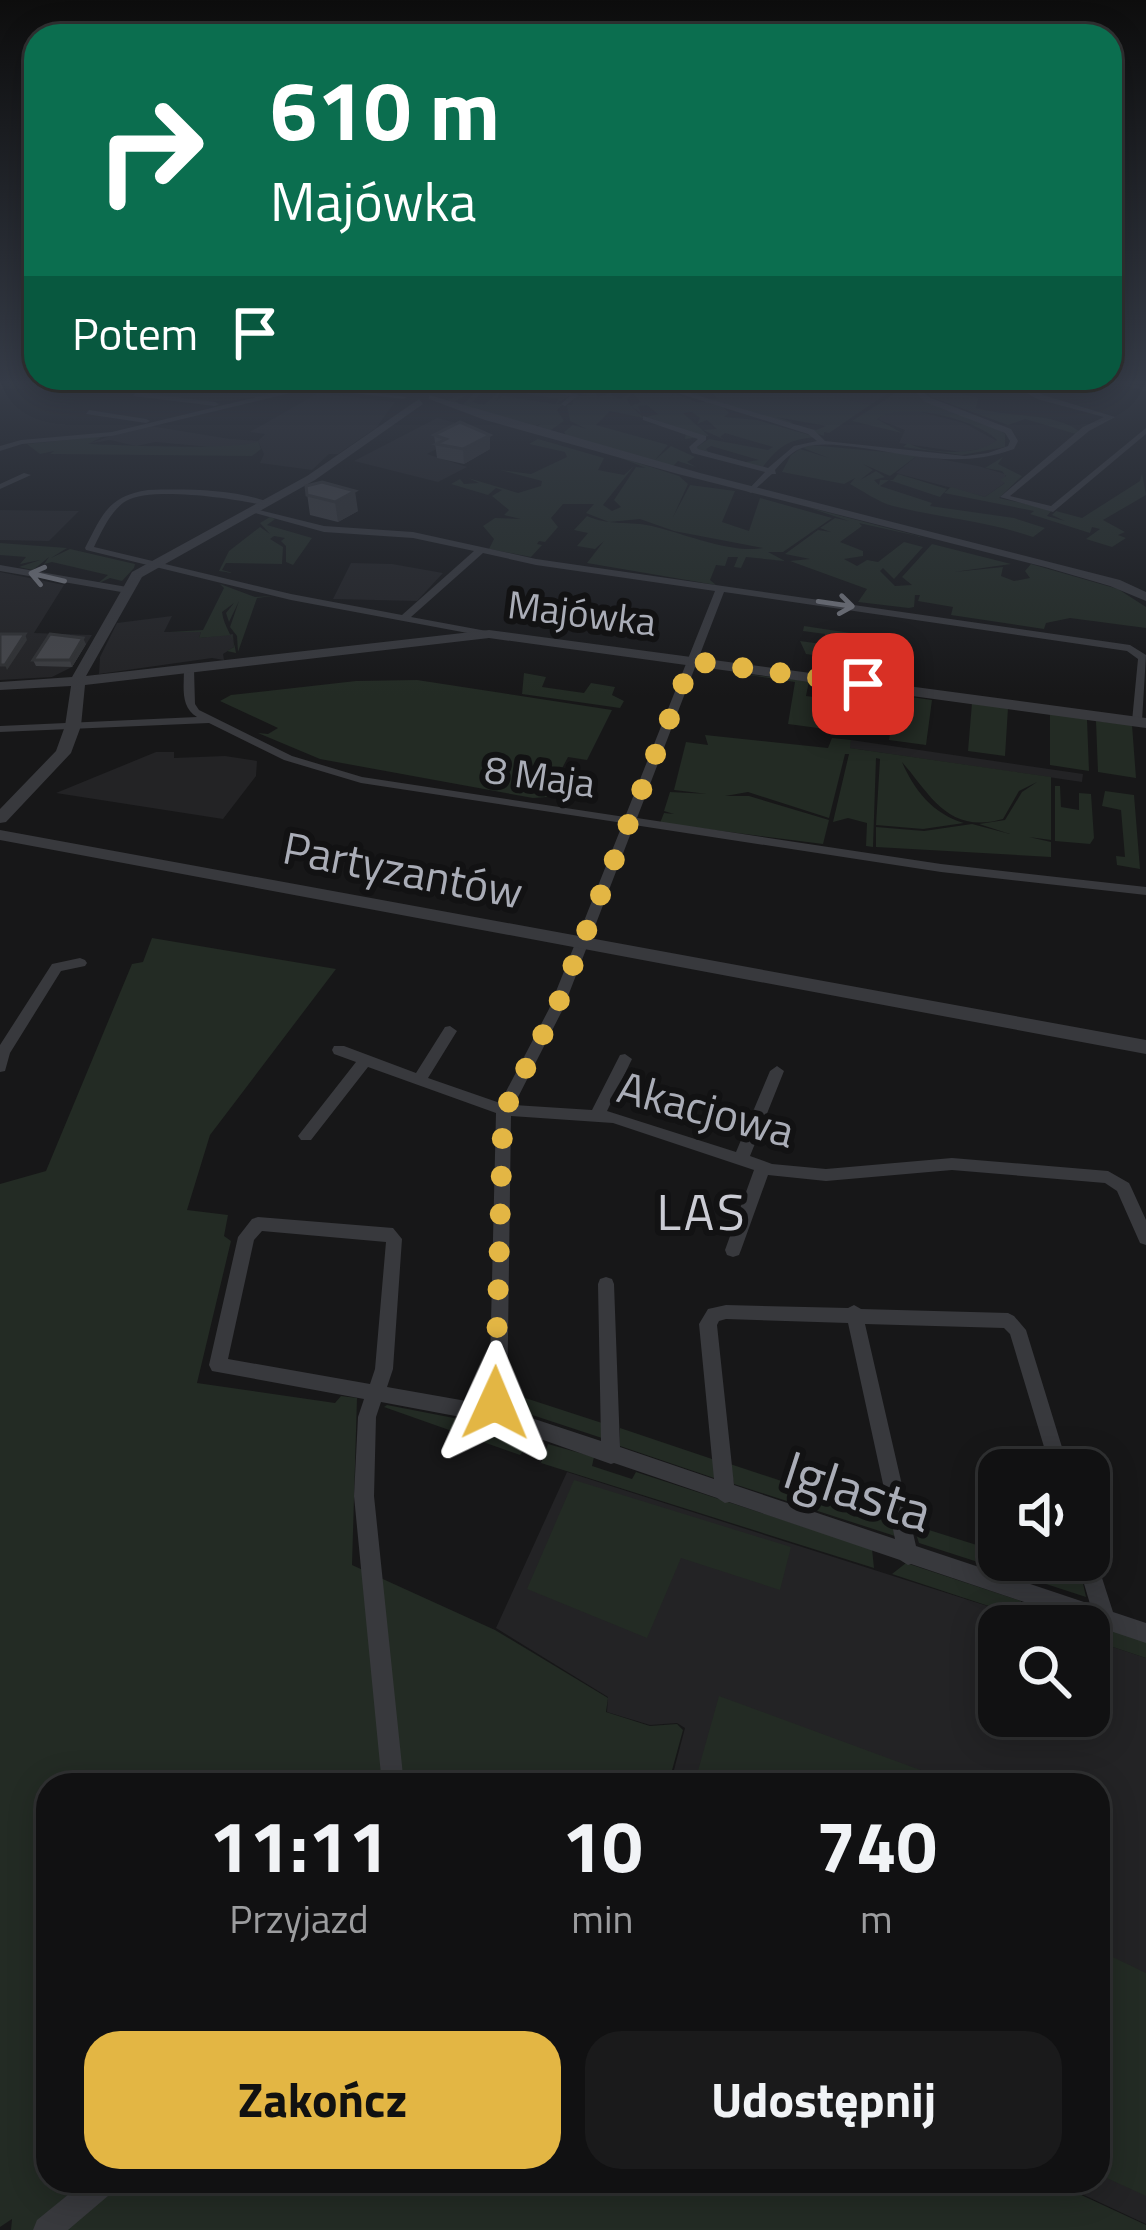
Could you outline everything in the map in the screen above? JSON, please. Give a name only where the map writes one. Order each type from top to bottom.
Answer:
[{"type":"street","points":[[0,818],[57,761],[73,726],[82,668],[127,590],[151,565],[289,488]]},
{"type":"street","points":[[744,488],[1094,576],[1146,581]]},
{"type":"street","points":[[1014,488],[1004,496],[1053,509],[1078,488]]},
{"type":"street","points":[[453,631],[88,548],[125,496],[196,494],[261,506],[324,529],[413,535],[720,590],[1005,626],[1135,649],[1143,658],[1141,722]]},
{"type":"street","points":[[404,618],[481,550]]},
{"type":"street","points":[[0,568],[127,590]]},
{"type":"street","points":[[1094,576],[1146,598]]},
{"type":"street","points":[[498,1415],[504,1110],[546,1032],[720,590]]},
{"type":"street","name":"Majówka","points":[[0,686],[189,669],[453,631],[1141,722]]},
{"type":"street","points":[[189,669],[190,704],[208,720]]},
{"type":"street","points":[[0,729],[208,720]]},
{"type":"street","name":"8 Maja","points":[[208,720],[288,758],[361,780],[994,875],[1146,891]]},
{"type":"street","name":"Partyzantów","points":[[0,835],[1146,1047]]},
{"type":"street","points":[[1,1057],[57,967],[80,963]]},
{"type":"street","points":[[419,1080],[451,1031]]},
{"type":"street","name":"Akacjowa","points":[[339,1049],[504,1110],[596,1115],[763,1167],[826,1174],[973,1165],[1112,1178],[1123,1187],[1146,1238]]},
{"type":"street","points":[[306,1136],[365,1059]]},
{"type":"street","points":[[596,1115],[625,1059]]},
{"type":"street","points":[[741,1159],[777,1071]]},
{"type":"street","points":[[733,1250],[763,1167]]},
{"type":"street","name":"Iglasta","points":[[372,1394],[384,1369],[394,1239],[387,1233],[254,1226],[246,1237],[218,1365],[372,1394],[498,1415],[1060,1605]]},
{"type":"street","points":[[606,1284],[611,1456]]},
{"type":"street","points":[[854,1313],[908,1555]]},
{"type":"street","points":[[725,1494],[708,1324],[714,1314],[1000,1319],[1017,1330],[1054,1449]]},
{"type":"street","points":[[372,1394],[367,1417],[365,1513],[392,1773]]},
{"type":"street","name":"Iglasta","points":[[1110,1622],[1146,1633]]},
{"type":"street","points":[[47,2230],[92,2193]]},
{"type":"shaded area","points":[[465,488],[496,488],[488,495]]},
{"type":"shaded area","points":[[496,488],[518,493],[534,488],[616,488],[603,505],[612,511],[621,507],[614,500],[622,488],[686,488],[673,517],[688,488],[713,488],[735,491],[722,522],[749,531],[760,498],[832,518],[783,552],[768,552],[785,561],[746,557],[741,568],[734,567],[738,557],[728,557],[725,566],[716,565],[710,580],[716,585],[587,563],[604,541],[595,549],[577,546],[588,533],[574,530],[587,516],[609,522],[586,513],[594,504],[563,504],[551,518],[558,527],[545,542],[539,541],[542,545],[531,557],[489,549],[494,539],[483,526],[495,518],[521,519],[504,515],[509,510],[492,496],[502,490]],"holes":[[[640,519],[674,531],[763,548],[738,548],[652,526],[609,522]]]},
{"type":"shaded area","points":[[858,488],[886,488],[932,503],[930,506],[1014,518],[1045,528],[1033,537],[888,504]]},
{"type":"shaded area","points":[[913,488],[947,489],[940,497]]},
{"type":"shaded area","points":[[952,488],[998,488],[985,497]]},
{"type":"shaded area","points":[[955,488],[985,497],[998,488],[1009,488],[999,498],[1052,510],[1047,516],[1065,521],[1052,515],[1056,511],[1082,518],[1129,488],[1145,488],[1146,495],[1103,520],[1125,532],[1118,535],[1126,538],[1112,547],[1086,539],[1100,529],[1092,527],[1090,533],[1030,514],[1034,511],[944,493]]},
{"type":"shaded area","points":[[807,507],[922,537],[859,523],[862,526],[840,542],[863,551],[863,556],[844,559],[857,566],[867,560],[878,562],[904,542],[923,547],[894,579],[883,568],[880,571],[895,586],[912,585],[902,577],[932,544],[1011,564],[954,572],[1003,567],[1001,576],[1014,581],[1030,578],[1025,571],[1031,564],[1118,589],[1146,607],[1146,628],[1070,618],[1046,623],[1044,629],[951,615],[953,607],[918,601],[920,595],[915,595],[914,607],[909,608],[858,602],[867,589],[790,561],[810,559],[785,554],[818,530],[831,532],[820,528],[835,518],[849,521]]},
{"type":"shaded area","points":[[0,510],[79,511],[49,541],[0,540]]},
{"type":"shaded area","points":[[275,519],[267,525],[312,538],[293,565],[286,562],[286,546],[281,541],[285,538],[274,536],[270,539],[283,547],[282,564],[226,563],[222,570],[233,573],[219,571],[229,551],[260,527],[270,534],[260,523]]},
{"type":"shaded area","points":[[0,543],[67,548],[51,558],[70,549],[135,564],[122,581],[110,578],[97,584],[108,575],[44,564],[49,557],[33,570],[19,567],[40,560],[20,564],[26,557],[0,555]]},
{"type":"shaded area","points":[[351,563],[443,573],[417,601],[333,599]]},
{"type":"shaded area","points":[[0,572],[64,585],[34,633],[92,635],[72,667],[52,677],[0,680]]},
{"type":"shaded area","points":[[220,584],[255,597],[273,596],[257,598],[238,652],[237,636],[230,627],[239,601],[229,622],[226,613],[234,603],[222,612],[230,635],[199,638],[201,632],[169,632],[203,630],[224,588]]},
{"type":"shaded area","points":[[172,616],[164,632],[201,632],[199,638],[233,634],[234,647],[223,654],[224,660],[99,674],[100,657],[117,623]]},
{"type":"shaded area","points":[[804,626],[864,635],[860,649],[883,653],[865,662],[806,654],[800,641],[822,644],[825,634],[803,631]]},
{"type":"shaded area","points":[[524,673],[546,677],[542,687],[584,693],[591,683],[615,687],[612,695],[624,701],[620,708],[522,694]]},
{"type":"shaded area","points":[[742,674],[809,681],[806,696],[854,702],[848,732],[788,724],[795,682]]},
{"type":"shaded area","points":[[417,680],[612,710],[587,760],[568,757],[547,797],[533,798],[320,759],[258,733],[278,728],[220,701],[231,695],[356,681]]},
{"type":"shaded area","points":[[897,695],[932,700],[926,745],[889,740]]},
{"type":"shaded area","points":[[972,703],[1008,708],[1005,756],[968,751]]},
{"type":"shaded area","points":[[1050,714],[1087,719],[1089,771],[1050,765]]},
{"type":"shaded area","points":[[1096,721],[1132,725],[1136,778],[1098,772]]},
{"type":"shaded area","points":[[705,735],[828,748],[832,738],[851,740],[850,748],[1051,777],[1051,840],[1029,837],[1051,842],[1051,857],[876,847],[876,827],[924,831],[972,824],[1010,834],[979,824],[1005,820],[1022,792],[1037,782],[1019,791],[1003,819],[968,821],[942,808],[902,762],[926,800],[964,823],[923,829],[876,825],[880,759],[876,758],[873,847],[866,846],[867,823],[848,818],[833,822],[849,754],[845,754],[829,818],[748,792],[725,796],[674,790],[686,742],[708,745]]},
{"type":"shaded area","points":[[851,740],[1083,774],[1082,782],[849,748]]},
{"type":"shaded area","points":[[156,752],[174,752],[174,758],[225,756],[257,761],[256,776],[223,819],[56,793]]},
{"type":"shaded area","points":[[1055,786],[1060,786],[1061,807],[1079,810],[1079,793],[1091,794],[1094,838],[1090,844],[1055,841]]},
{"type":"shaded area","points":[[1105,791],[1134,795],[1140,869],[1117,865],[1116,856],[1125,857],[1121,810],[1102,806]]},
{"type":"shaded area","points":[[670,792],[749,796],[829,820],[823,844],[660,823],[664,813],[674,814],[664,811]]},
{"type":"shaded area","points":[[152,938],[336,969],[210,1135],[187,1210],[228,1215],[224,1236],[231,1241],[197,1383],[335,1403],[341,1396],[357,1398],[352,1565],[495,1630],[608,1698],[606,1712],[650,1726],[677,1724],[683,1730],[671,1773],[36,1773],[36,2193],[1077,2193],[1146,2225],[1146,2230],[11,2230],[12,2219],[0,2227],[0,1184],[46,1171],[132,964],[143,962]]},
{"type":"shaded area","points":[[513,1394],[602,1423],[602,1438],[517,1410]]},
{"type":"shaded area","points":[[384,1407],[495,1426],[529,1444],[520,1455]]},
{"type":"shaded area","points":[[620,1428],[715,1460],[717,1479],[620,1446]]},
{"type":"shaded area","points":[[548,1444],[594,1457],[592,1466],[632,1479],[636,1472],[872,1549],[874,1568],[541,1463]]},
{"type":"shaded area","points":[[730,1464],[890,1517],[895,1536],[734,1484]]},
{"type":"shaded area","points":[[567,1472],[984,1605],[978,1605],[978,1737],[1110,1737],[1110,1646],[1146,1658],[1146,2224],[1080,2193],[1110,2193],[1110,1773],[673,1773],[685,1728],[677,1723],[650,1725],[607,1712],[608,1697],[496,1628]]},
{"type":"shaded area","points":[[574,1480],[791,1547],[780,1590],[681,1558],[647,1638],[527,1589]]},
{"type":"shaded area","points":[[913,1525],[978,1545],[978,1562],[919,1543]]},
{"type":"shaded area","points":[[906,1563],[1021,1601],[1021,1605],[986,1605],[892,1574]]},
{"type":"shaded area","points":[[1037,1581],[1082,1581],[1086,1597]]},
{"type":"shaded area","points":[[1110,1630],[1146,1641],[1146,1658],[1110,1646]]},
{"type":"shaded area","points":[[719,1696],[928,1773],[697,1773]]},
{"type":"shaded area","points":[[1110,1956],[1146,1973],[1146,2196],[1110,2180]]},
{"type":"building","points":[[306,488],[355,491],[335,502],[307,495]]},
{"type":"building","points":[[0,634],[25,634],[5,665],[0,665]]},
{"type":"building","points":[[50,634],[83,638],[70,660],[33,660]]},
{"type":"district","name":"LAS","points":[[702,1212]]},
{"type":"route","points":[[495,1403],[503,1113],[556,1009],[692,661],[863,684]]}]
